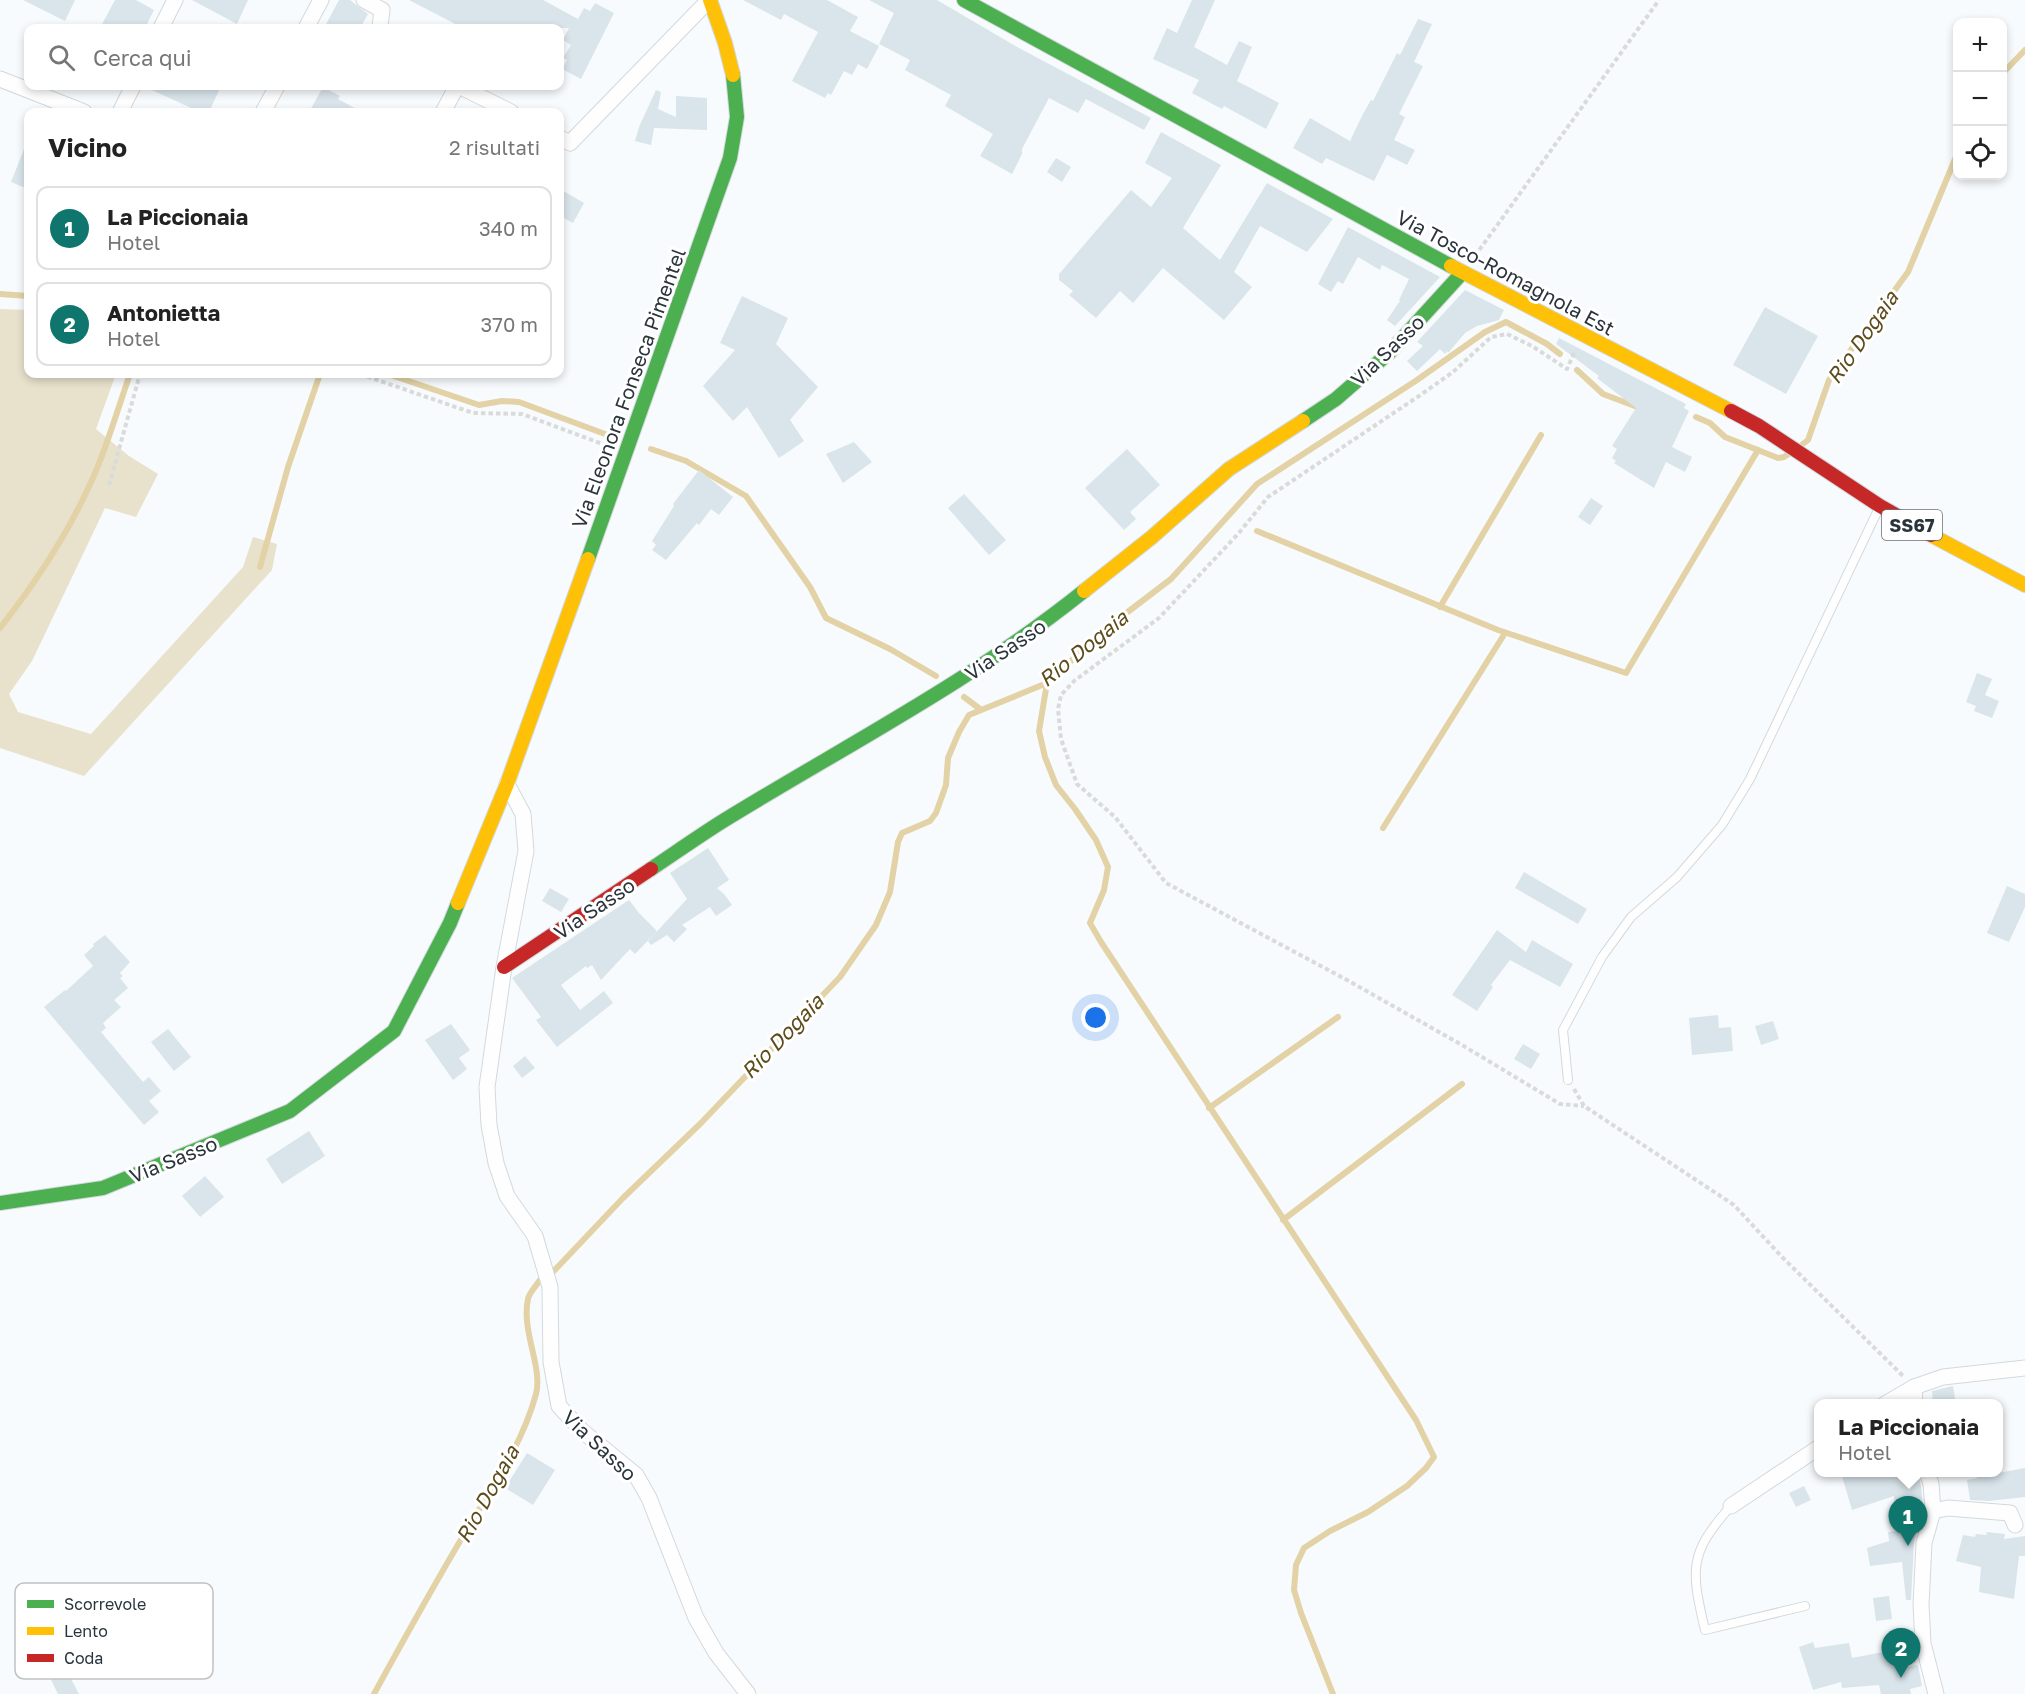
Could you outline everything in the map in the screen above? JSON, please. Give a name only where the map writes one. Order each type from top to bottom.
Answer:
[{"type":"street","points":[[163,24],[175,0]]},
{"type":"street","points":[[308,24],[321,0]]},
{"type":"street","points":[[364,0],[382,10],[380,24]]},
{"type":"street","points":[[564,140],[570,143],[710,0]]},
{"type":"street","name":"Via Eleonora Fonseca Pimentel","points":[[507,784],[730,158],[737,117],[733,76],[726,44],[710,0]]},
{"type":"street","name":"Via Tosco-Romagnola Est","points":[[964,0],[1462,273],[1730,410],[1786,443],[1880,506],[2025,585]]},
{"type":"street","points":[[0,79],[24,88]]},
{"type":"street","points":[[28,90],[74,108]]},
{"type":"street","points":[[122,108],[131,90]]},
{"type":"street","points":[[265,108],[275,90]]},
{"type":"street","points":[[445,108],[456,90]]},
{"type":"street","points":[[466,90],[503,108]]},
{"type":"street","name":"Via Sasso","points":[[504,967],[722,822],[947,689],[1042,625],[1152,537],[1229,469],[1336,399],[1390,352],[1462,273]]},
{"type":"street","name":"Via Sasso","points":[[507,784],[523,814],[526,851],[504,967],[486,1087],[489,1125],[496,1163],[507,1196],[535,1236],[550,1287],[551,1362],[559,1406],[581,1430],[636,1475],[649,1498],[696,1618],[716,1653],[748,1694]]},
{"type":"street","name":"Via Sasso","points":[[0,1203],[103,1188],[290,1110],[394,1030],[450,923],[507,784]]},
{"type":"street","points":[[1894,1399],[1914,1387],[1943,1377],[2025,1368]]},
{"type":"street","points":[[1914,1387],[1915,1399]]},
{"type":"street","points":[[1731,1506],[1814,1451]]},
{"type":"street","points":[[1928,1477],[1933,1511],[1924,1543],[1921,1605],[1923,1643],[1936,1694]]},
{"type":"street","points":[[1933,1511],[1948,1508],[2010,1513],[2015,1525]]},
{"type":"lane","points":[[1568,1080],[1563,1030],[1602,957],[1631,917],[1677,877],[1722,825],[1750,779],[1880,506]]},
{"type":"lane","points":[[1731,1506],[1712,1527],[1696,1559],[1695,1586],[1705,1630],[1805,1606]]},
{"type":"path","points":[[1462,273],[1659,0]]},
{"type":"path","points":[[1583,335],[1566,369],[1532,346],[1508,334],[1491,337],[1453,372],[1268,497],[1238,534],[1159,618],[1074,681],[1061,694],[1058,709],[1061,739],[1077,784],[1115,817],[1166,883],[1347,980],[1560,1104],[1584,1106]]},
{"type":"path","points":[[109,485],[139,378]]},
{"type":"path","points":[[372,378],[473,413],[522,414],[626,452]]},
{"type":"path","points":[[1568,1080],[1584,1106],[1734,1205],[1782,1257],[1914,1387]]},
{"type":"shaded area","points":[[0,309],[24,310],[24,378],[115,378],[96,429],[129,456],[158,474],[136,517],[105,508],[32,661],[9,694],[18,712],[91,734],[243,567],[253,537],[277,544],[272,570],[84,776],[0,748]]},
{"type":"building","points":[[23,0],[75,0],[65,21]]},
{"type":"building","points":[[115,0],[136,0],[154,10],[147,24],[102,24]]},
{"type":"building","points":[[192,0],[248,0],[237,24]]},
{"type":"building","points":[[339,0],[350,0],[368,14],[362,24],[326,24]]},
{"type":"building","points":[[409,0],[543,0],[578,19],[584,8],[590,11],[595,3],[614,13],[581,79],[564,70],[567,60],[564,56],[571,45],[564,41],[569,28],[564,28],[564,24],[455,24]]},
{"type":"building","points":[[743,0],[827,0],[858,17],[850,31],[879,46],[867,69],[858,64],[852,75],[844,71],[831,95],[828,93],[825,98],[792,81],[818,32],[784,14],[781,20]]},
{"type":"building","points":[[869,0],[937,0],[1019,48],[1151,118],[1144,130],[1086,99],[1078,113],[1049,98],[1022,149],[1022,154],[1012,174],[980,156],[993,134],[945,106],[951,95],[905,70],[910,60],[879,44],[894,13]]},
{"type":"building","points":[[1192,0],[1215,0],[1194,47],[1227,65],[1239,41],[1252,47],[1237,81],[1279,103],[1266,129],[1224,106],[1222,109],[1192,93],[1199,80],[1153,59],[1167,28],[1177,33]]},
{"type":"building","points":[[1418,19],[1432,24],[1414,62],[1423,66],[1399,114],[1405,117],[1394,140],[1415,150],[1407,165],[1387,155],[1374,181],[1326,158],[1322,164],[1293,148],[1310,118],[1350,141],[1397,53],[1400,55]]},
{"type":"building","points":[[152,90],[219,90],[211,108],[191,108]]},
{"type":"building","points":[[321,90],[329,90],[340,96],[338,99],[355,108],[311,108]]},
{"type":"building","points":[[656,90],[661,92],[658,109],[676,117],[676,96],[707,98],[707,130],[654,128],[651,145],[635,141]]},
{"type":"building","points":[[1161,132],[1221,165],[1183,228],[1220,260],[1267,183],[1333,219],[1307,252],[1260,226],[1234,272],[1252,287],[1224,320],[1163,268],[1133,303],[1120,291],[1096,318],[1069,295],[1073,291],[1059,280],[1059,274],[1131,190],[1151,207],[1172,178],[1145,163]]},
{"type":"building","points":[[24,149],[24,187],[11,182]]},
{"type":"building","points":[[1056,158],[1071,167],[1062,182],[1047,172]]},
{"type":"building","points":[[564,191],[584,203],[573,223],[564,218]]},
{"type":"building","points":[[1348,227],[1440,277],[1395,326],[1387,320],[1400,301],[1409,279],[1382,265],[1380,270],[1358,257],[1343,284],[1338,281],[1331,292],[1318,284]]},
{"type":"building","points":[[1465,290],[1504,310],[1499,320],[1477,326],[1465,333],[1448,353],[1447,351],[1445,354],[1440,349],[1417,371],[1407,361],[1423,346],[1417,342]]},
{"type":"building","points":[[742,296],[788,318],[776,344],[818,387],[790,420],[804,441],[779,458],[747,407],[733,421],[703,386],[735,350],[720,343]]},
{"type":"building","points":[[1765,307],[1818,336],[1786,394],[1733,365]]},
{"type":"building","points":[[1559,338],[1686,404],[1684,408],[1689,411],[1672,447],[1692,457],[1685,472],[1666,462],[1654,488],[1614,463],[1616,461],[1612,458],[1617,449],[1612,446],[1636,408],[1597,378],[1599,376],[1556,344]]},
{"type":"building","points":[[854,442],[872,462],[843,483],[826,454]]},
{"type":"building","points":[[1127,449],[1160,485],[1130,512],[1136,519],[1124,530],[1085,488]]},
{"type":"building","points":[[699,470],[733,497],[719,515],[711,509],[666,560],[652,550],[656,545],[652,541],[674,506],[673,504]]},
{"type":"building","points":[[964,494],[1006,540],[989,555],[948,508]]},
{"type":"building","points":[[1591,498],[1603,506],[1590,525],[1578,517]]},
{"type":"building","points":[[1977,673],[1992,679],[1985,695],[1999,701],[1992,718],[1974,711],[1976,706],[1966,702]]},
{"type":"building","points":[[708,848],[729,880],[717,888],[732,905],[716,916],[710,907],[682,925],[687,929],[674,942],[667,935],[651,945],[648,941],[687,899],[670,873]]},
{"type":"building","points":[[1524,872],[1587,909],[1578,924],[1515,888]]},
{"type":"building","points":[[2007,886],[2025,894],[2025,907],[2009,942],[1987,933]]},
{"type":"building","points":[[550,888],[569,899],[561,912],[542,901]]},
{"type":"building","points":[[629,900],[657,931],[635,954],[630,949],[601,980],[592,965],[587,968],[586,966],[561,985],[580,1010],[604,991],[613,1003],[557,1047],[536,1020],[541,1017],[512,978]]},
{"type":"building","points":[[1497,930],[1526,952],[1532,940],[1573,964],[1560,987],[1510,960],[1491,985],[1493,987],[1477,1011],[1452,995]]},
{"type":"building","points":[[105,935],[130,962],[120,973],[123,976],[120,978],[128,988],[114,1000],[121,1007],[103,1023],[106,1028],[101,1032],[143,1082],[149,1077],[161,1091],[149,1101],[159,1112],[144,1125],[44,1007],[66,991],[93,966],[84,955]]},
{"type":"building","points":[[1718,1015],[1719,1028],[1731,1027],[1733,1051],[1692,1055],[1689,1018]]},
{"type":"building","points":[[1773,1021],[1779,1039],[1761,1045],[1755,1026]]},
{"type":"building","points":[[451,1024],[470,1050],[459,1058],[467,1069],[453,1080],[425,1040]]},
{"type":"building","points":[[168,1029],[191,1057],[174,1071],[151,1042]]},
{"type":"building","points":[[1523,1044],[1540,1054],[1531,1069],[1514,1059]]},
{"type":"building","points":[[525,1056],[535,1068],[522,1078],[513,1066]]},
{"type":"building","points":[[309,1131],[325,1156],[282,1184],[266,1159]]},
{"type":"building","points":[[205,1176],[224,1197],[200,1217],[182,1196]]},
{"type":"building","points":[[1953,1386],[1955,1399],[1933,1399],[1932,1391]]},
{"type":"building","points":[[527,1453],[555,1470],[533,1505],[505,1488]]},
{"type":"building","points":[[2025,1468],[2025,1497],[1989,1501],[1970,1500],[1967,1480],[1977,1477],[2003,1477],[2003,1472]]},
{"type":"building","points":[[1842,1477],[1919,1477],[1923,1508],[1895,1511],[1894,1496],[1852,1510]]},
{"type":"building","points":[[1804,1486],[1811,1500],[1796,1507],[1789,1493]]},
{"type":"building","points":[[1895,1525],[1918,1528],[1914,1543],[1911,1600],[1906,1600],[1902,1562],[1870,1566],[1867,1548],[1889,1541],[1888,1532],[1896,1531]]},
{"type":"building","points":[[1986,1532],[2005,1534],[2004,1539],[2025,1536],[2025,1556],[2019,1556],[2014,1599],[1979,1592],[1981,1567],[1956,1561],[1963,1535],[1975,1537],[1976,1534],[1987,1535]]},
{"type":"building","points":[[1889,1596],[1892,1619],[1876,1621],[1873,1598]]},
{"type":"building","points":[[1813,1642],[1815,1648],[1849,1643],[1852,1658],[1904,1648],[1907,1667],[1918,1665],[1922,1686],[1910,1689],[1911,1694],[1881,1694],[1879,1685],[1842,1688],[1841,1682],[1813,1690],[1799,1647]]},
{"type":"building","points":[[71,1679],[79,1694],[58,1694],[51,1680]]},
{"type":"waterway","name":"Rio Dogaia","points":[[2004,72],[2025,50]]},
{"type":"waterway","name":"Rio Dogaia","points":[[1799,447],[1808,440],[1829,380],[1908,272],[1953,164]]},
{"type":"waterway","points":[[0,294],[24,296]]},
{"type":"waterway","name":"Rio Dogaia","points":[[551,1274],[623,1198],[701,1123],[840,977],[876,925],[890,892],[898,842],[902,833],[930,821],[936,813],[946,785],[948,758],[969,715],[1047,683],[1108,627],[1171,579],[1257,484],[1417,380],[1485,332],[1506,322],[1547,344],[1560,354]]},
{"type":"waterway","name":"Rio Dogaia","points":[[1577,370],[1603,394],[1640,408]]},
{"type":"waterway","points":[[0,628],[46,564],[76,513],[98,466],[129,378]]},
{"type":"waterway","points":[[260,567],[288,467],[319,378]]},
{"type":"waterway","points":[[400,378],[479,405],[502,401],[519,402],[613,437]]},
{"type":"waterway","name":"Rio Dogaia","points":[[1696,417],[1710,423],[1725,437],[1778,458],[1790,453]]},
{"type":"waterway","points":[[1440,607],[1541,435]]},
{"type":"waterway","points":[[651,449],[686,461],[746,496],[810,587],[826,618],[890,649],[936,676]]},
{"type":"waterway","points":[[1257,531],[1498,630],[1626,673],[1758,450]]},
{"type":"waterway","points":[[1383,828],[1505,633]]},
{"type":"waterway","points":[[1047,683],[1039,731],[1045,757],[1056,785],[1096,840],[1108,867],[1104,890],[1090,923],[1416,1420],[1434,1457],[1407,1486],[1368,1512],[1330,1531],[1304,1548],[1296,1565],[1294,1590],[1333,1694]]},
{"type":"waterway","points":[[964,697],[980,709]]},
{"type":"waterway","points":[[1209,1108],[1338,1017]]},
{"type":"waterway","points":[[1283,1220],[1462,1084]]},
{"type":"waterway","name":"Rio Dogaia","points":[[374,1694],[442,1572],[506,1465],[523,1430],[536,1394],[537,1383],[527,1311],[531,1292],[540,1280]]},
{"type":"traffic: fast","points":[[964,0],[1451,266]]},
{"type":"traffic: fast","points":[[588,559],[730,158],[737,117],[733,75]]},
{"type":"traffic: fast","points":[[1303,421],[1336,399],[1390,352],[1462,273]]},
{"type":"traffic: fast","points":[[651,869],[723,821],[953,684],[1041,624],[1084,591]]},
{"type":"traffic: fast","points":[[0,1203],[103,1188],[290,1111],[394,1031],[458,903]]},
{"type":"traffic: slow","points":[[710,0],[733,75]]},
{"type":"traffic: slow","points":[[1451,266],[1731,411]]},
{"type":"traffic: slow","points":[[1084,591],[1152,537],[1229,469],[1303,421]]},
{"type":"traffic: slow","points":[[1931,535],[2025,585]]},
{"type":"traffic: slow","points":[[458,903],[507,784],[588,559]]},
{"type":"traffic: jam","points":[[1731,411],[1759,426],[1880,506],[1931,535]]},
{"type":"traffic: jam","points":[[504,967],[651,869]]},
{"type":"place","name":"La Piccionaia","points":[[1908,1546]]},
{"type":"place","name":"Antonietta","points":[[1901,1678]]}]
